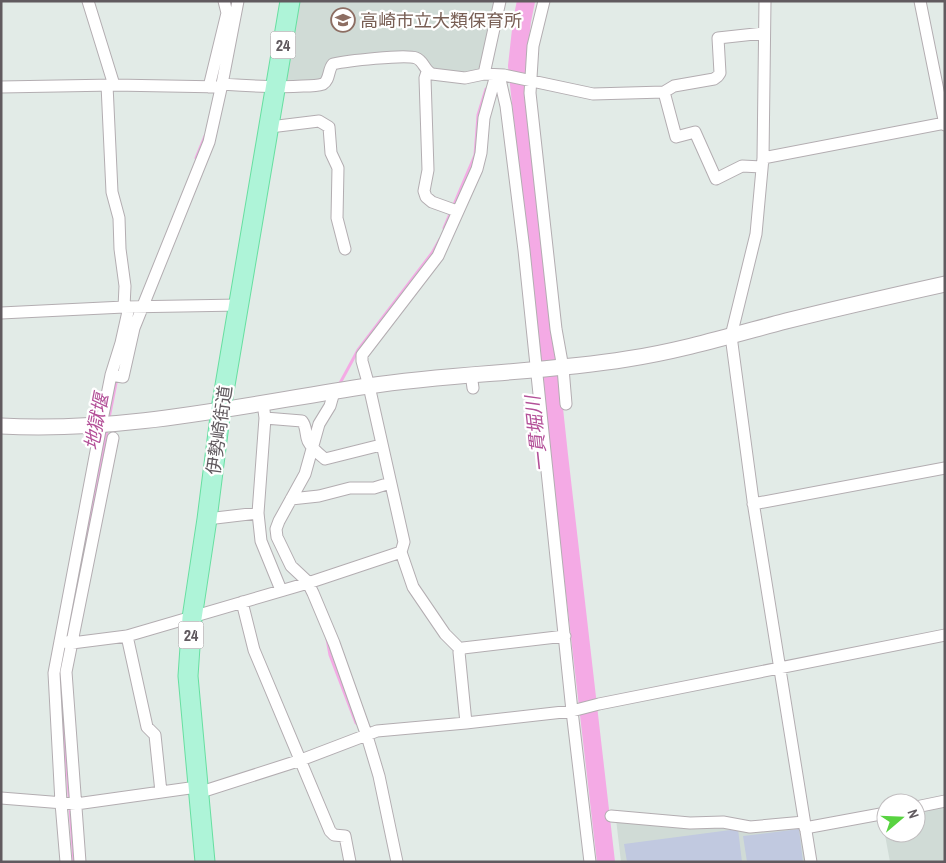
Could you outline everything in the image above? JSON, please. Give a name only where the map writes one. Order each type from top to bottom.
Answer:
[{"type":"main road","name":"伊勢崎街道","points":[[205,862],[188,676],[192,618],[221,409],[290,1]]},
{"type":"street","points":[[66,862],[54,673],[101,425],[121,343],[126,307],[119,218],[112,192],[110,85],[88,1]]},
{"type":"street","points":[[209,87],[227,12],[224,1]]},
{"type":"street","points":[[112,375],[123,377],[134,328],[209,142],[238,1]]},
{"type":"street","points":[[461,650],[445,634],[413,587],[401,552],[404,542],[362,355],[438,256],[477,168],[481,154],[484,118],[496,75],[500,1]]},
{"type":"street","points":[[544,1],[528,80],[566,404]]},
{"type":"street","points":[[765,1],[763,162],[756,234],[731,336],[753,504],[811,862]]},
{"type":"street","points":[[664,92],[676,137],[695,132],[716,179],[742,166],[945,123],[920,1]]},
{"type":"street","points":[[1,87],[110,85],[276,88],[323,84],[333,64],[410,57],[420,61],[427,72],[432,74],[465,78],[496,75],[593,94],[664,92],[674,86],[714,80],[720,73],[718,38],[764,33]]},
{"type":"street","points":[[427,72],[425,78],[428,170],[424,191],[426,197],[432,202],[457,211]]},
{"type":"street","points":[[496,75],[506,106],[524,250],[590,862]]},
{"type":"street","points":[[270,127],[319,121],[329,127],[331,153],[338,168],[337,218],[345,249]]},
{"type":"street","points":[[264,411],[334,392],[369,386],[472,381],[537,370],[628,359],[731,336],[855,303],[945,284]]},
{"type":"street","points":[[1,313],[126,307],[240,305]]},
{"type":"street","points":[[334,392],[330,406],[319,424],[305,474],[278,521],[277,537],[291,566],[308,582],[334,643],[379,776],[397,862]]},
{"type":"street","points":[[1,426],[69,428],[221,409],[264,411],[302,421],[306,426],[307,439],[313,448],[326,459],[381,445]]},
{"type":"street","points":[[264,411],[258,514],[261,541],[282,590]]},
{"type":"street","points":[[80,862],[66,682],[67,662],[113,438]]},
{"type":"street","points":[[753,504],[945,468]]},
{"type":"street","points":[[292,499],[319,496],[350,488],[374,488],[390,483]]},
{"type":"street","points":[[207,519],[258,514]]},
{"type":"street","points":[[60,641],[72,643],[128,636],[192,618],[401,552]]},
{"type":"street","points":[[242,602],[254,650],[330,832],[334,835],[344,836],[350,862]]},
{"type":"street","points":[[1,798],[76,804],[160,792],[198,790],[301,760],[377,731],[574,710],[779,667],[945,635]]},
{"type":"street","points":[[128,636],[147,727],[155,735],[160,792]]},
{"type":"street","points":[[466,723],[459,652],[463,648],[565,636]]},
{"type":"street","points":[[926,805],[945,801]]},
{"type":"street","points":[[610,816],[690,823],[723,822],[750,827],[805,825],[876,814]]},
{"type":"shaded area","points":[[299,1],[496,1],[481,71],[472,74],[432,71],[423,56],[330,60],[321,81],[284,82]]},
{"type":"shaded area","points":[[945,807],[945,862],[890,862],[886,843],[926,843],[926,811]]},
{"type":"shaded area","points":[[616,819],[799,826],[805,862],[621,862]]},
{"type":"shaded area","points":[[738,829],[742,862],[627,862],[624,844]]},
{"type":"shaded area","points":[[799,829],[803,862],[747,862],[743,836]]},
{"type":"waterway","name":"一貫堀川","points":[[526,1],[517,66],[606,862]]},
{"type":"waterway","points":[[444,228],[475,155],[478,115],[486,89]]},
{"type":"waterway","name":"地獄堰","points":[[196,158],[205,136]]},
{"type":"waterway","points":[[339,385],[358,350],[432,253],[440,239]]},
{"type":"waterway","name":"地獄堰","points":[[109,418],[117,378]]},
{"type":"waterway","name":"地獄堰","points":[[67,639],[107,430]]},
{"type":"waterway","points":[[327,639],[330,655],[356,723]]},
{"type":"waterway","name":"地獄堰","points":[[63,713],[74,862]]},
{"type":"place","name":"高崎市立大類保育所","points":[[343,20]]}]
